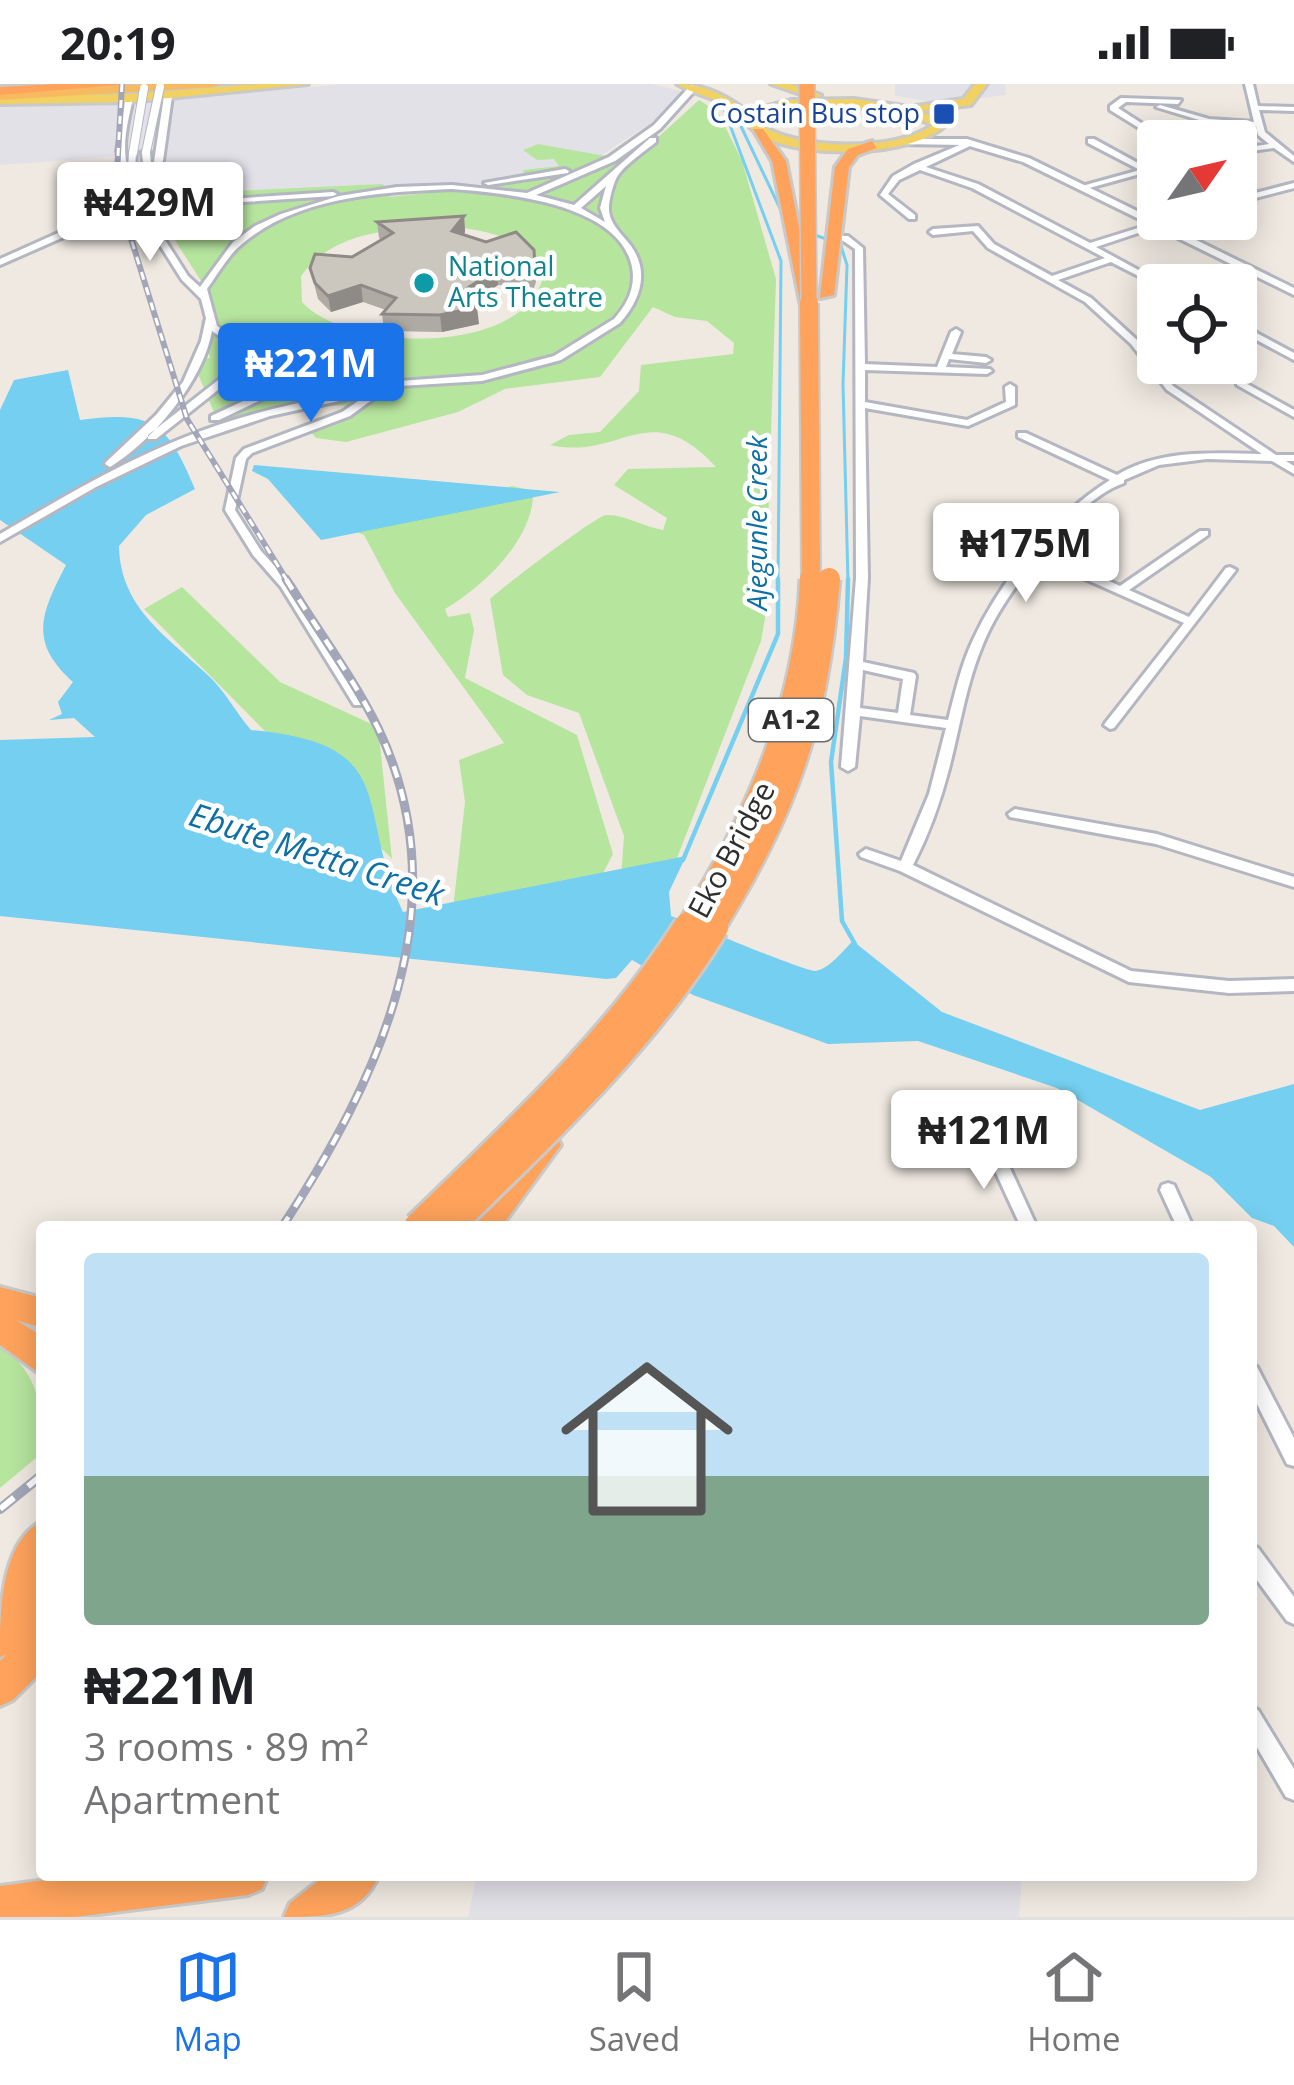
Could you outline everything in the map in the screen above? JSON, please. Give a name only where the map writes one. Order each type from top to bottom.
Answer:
[{"type":"highway","points":[[0,93],[25,84]]},
{"type":"highway","points":[[0,93],[214,84]]},
{"type":"highway","name":"Eko Bridge","points":[[454,1221],[579,1100],[709,940],[774,824],[810,724],[829,628],[807,84]]},
{"type":"highway","name":"Eko Bridge","points":[[424,1221],[508,1139],[666,964],[714,895],[766,795],[806,663],[812,586],[818,130],[823,84]]},
{"type":"highway","points":[[0,93],[127,91]]},
{"type":"highway","points":[[756,128],[779,160],[817,300]]},
{"type":"highway","points":[[817,300],[842,167],[853,152],[872,145]]},
{"type":"highway","points":[[488,1221],[579,1100]]},
{"type":"highway","points":[[407,1221],[508,1139]]},
{"type":"highway","points":[[0,1301],[36,1311]]},
{"type":"highway","points":[[0,1328],[36,1353]]},
{"type":"highway","points":[[0,1607],[36,1549]]},
{"type":"highway","points":[[0,1639],[36,1604]]},
{"type":"highway","points":[[0,1687],[36,1651]]},
{"type":"highway","points":[[0,1906],[200,1881]]},
{"type":"highway","points":[[304,1917],[351,1881]]},
{"type":"main road","points":[[127,91],[302,84]]},
{"type":"main road","points":[[777,84],[895,108],[952,107],[967,102],[981,84]]},
{"type":"main road","points":[[895,108],[941,123],[959,118],[994,84]]},
{"type":"main road","points":[[688,86],[722,99],[756,128],[801,144],[902,142],[933,134],[941,123]]},
{"type":"main road","points":[[756,128],[760,112],[778,105],[871,105]]},
{"type":"street","points":[[1249,84],[1257,120]]},
{"type":"street","points":[[192,431],[298,405],[511,374],[572,352],[608,329],[630,305],[638,286],[637,267],[604,208],[609,184],[675,114],[688,86]]},
{"type":"street","points":[[149,184],[146,152],[156,88]]},
{"type":"street","points":[[156,88],[133,153],[130,192],[185,278],[204,297],[210,318],[207,343],[170,417]]},
{"type":"street","points":[[149,184],[158,175],[156,88]]},
{"type":"street","points":[[127,91],[119,154],[120,167],[133,184]]},
{"type":"street","points":[[527,195],[603,162],[694,100],[722,99]]},
{"type":"street","points":[[1137,123],[1113,107],[1124,100],[1178,102]]},
{"type":"street","points":[[1154,105],[1206,120]]},
{"type":"street","points":[[1256,108],[1294,110]]},
{"type":"street","points":[[941,123],[968,142]]},
{"type":"street","points":[[1257,124],[1294,160]]},
{"type":"street","points":[[1091,141],[1137,162]]},
{"type":"street","points":[[902,142],[968,142],[1023,159],[1137,214]]},
{"type":"street","points":[[912,218],[884,194],[891,181],[968,142]]},
{"type":"street","points":[[1257,148],[1276,145]]},
{"type":"street","points":[[0,262],[58,235],[198,203],[452,188],[603,162]]},
{"type":"street","points":[[917,166],[975,186],[1137,271]]},
{"type":"street","points":[[574,210],[621,170]]},
{"type":"street","points":[[1085,188],[1137,173]]},
{"type":"street","points":[[149,184],[173,199],[198,203]]},
{"type":"street","points":[[1257,195],[1294,184]]},
{"type":"street","points":[[452,188],[527,195],[574,210],[614,233]]},
{"type":"street","points":[[204,297],[210,274],[230,249],[260,227],[318,206],[378,192]]},
{"type":"street","points":[[147,215],[173,199]]},
{"type":"street","points":[[933,232],[975,228],[987,243],[1103,312],[1169,388],[1287,463]]},
{"type":"street","points":[[1090,246],[1137,231]]},
{"type":"street","points":[[845,238],[859,248],[862,578],[848,767]]},
{"type":"street","points":[[1190,240],[1294,292]]},
{"type":"street","points":[[1052,279],[1114,259]]},
{"type":"street","points":[[210,318],[254,357],[304,376],[422,387]]},
{"type":"street","points":[[940,370],[956,332]]},
{"type":"street","points":[[1257,337],[1294,357]]},
{"type":"street","points":[[859,367],[940,370],[987,366],[947,356]]},
{"type":"street","points":[[113,466],[170,417],[254,357]]},
{"type":"street","points":[[0,535],[113,466],[304,376]]},
{"type":"street","points":[[1242,384],[1294,414]]},
{"type":"street","points":[[859,404],[968,423],[1007,406],[1010,386]]},
{"type":"street","points":[[358,702],[286,585],[246,536],[230,510],[230,497],[248,451],[346,414],[380,391]]},
{"type":"street","points":[[1022,435],[1120,481]]},
{"type":"street","points":[[905,867],[928,827],[978,641],[1035,552],[1120,481],[1158,461],[1287,463]]},
{"type":"street","points":[[1123,590],[1204,532]]},
{"type":"street","points":[[1035,552],[1191,622]]},
{"type":"street","points":[[1110,725],[1230,570]]},
{"type":"street","points":[[856,664],[910,676],[903,718]]},
{"type":"street","points":[[854,711],[953,725]]},
{"type":"street","points":[[1015,814],[1157,838],[1294,882]]},
{"type":"street","points":[[866,854],[905,867],[1129,976],[1229,987],[1294,985]]},
{"type":"street","points":[[986,1134],[1026,1221]]},
{"type":"street","points":[[1168,1190],[1182,1221]]},
{"type":"street","points":[[1257,1385],[1294,1457]]},
{"type":"street","points":[[1257,1563],[1294,1614]]},
{"type":"street","points":[[1257,1727],[1294,1789]]},
{"type":"shaded area","points":[[342,84],[652,84],[685,92],[660,117],[600,156],[538,144],[525,149],[558,158],[562,167],[533,184],[386,200],[183,198],[162,186],[166,153],[0,165],[0,104],[174,100]]},
{"type":"shaded area","points":[[895,84],[1005,84],[1006,95],[939,103],[895,96]]},
{"type":"shaded area","points":[[476,1881],[1022,1881],[1019,1917],[468,1917]]},
{"type":"green space","points":[[699,100],[718,112],[742,161],[776,279],[761,641],[677,858],[621,878],[624,836],[579,713],[527,695],[503,675],[490,599],[606,515],[663,530],[667,518],[614,485],[628,469],[716,467],[693,446],[653,432],[575,448],[550,445],[569,435],[600,432],[639,391],[641,365],[733,354],[734,343],[707,321],[675,317],[653,307],[600,377],[505,389],[458,412],[346,442],[316,438],[310,431],[370,405],[307,406],[221,429],[193,362],[210,358],[201,321],[214,316],[210,295],[146,195],[383,184],[390,197],[528,182],[523,170],[559,166],[554,159],[537,160],[523,150],[538,144],[617,158],[622,170]],"holes":[[[446,226],[490,233],[528,252],[543,277],[529,303],[504,321],[471,333],[433,338],[356,331],[325,319],[302,302],[301,276],[330,249],[366,235]]]},
{"type":"green space","points":[[512,486],[533,491],[531,509],[516,543],[475,588],[445,609],[448,617],[470,613],[474,630],[465,678],[577,735],[613,854],[602,875],[453,909],[465,802],[459,760],[504,743],[395,593],[364,535],[344,527]]},
{"type":"green space","points":[[182,587],[280,682],[378,727],[392,859],[144,609]]},
{"type":"green space","points":[[0,1345],[23,1368],[36,1393],[36,1458],[0,1488]]},
{"type":"water","name":"Ebute Metta Creek","points":[[68,370],[80,420],[125,417],[155,426],[176,449],[195,489],[146,515],[119,546],[128,588],[137,605],[216,684],[251,730],[299,737],[332,749],[353,766],[366,786],[388,874],[403,912],[686,856],[669,892],[671,916],[792,964],[821,970],[853,941],[942,1012],[1200,1110],[1294,1084],[1294,1247],[1274,1226],[1252,1218],[1211,1177],[1057,1088],[918,1041],[828,1044],[693,995],[632,960],[616,978],[606,979],[0,916],[0,740],[95,737],[74,718],[49,720],[62,714],[58,702],[73,682],[49,654],[43,626],[66,565],[0,520],[0,410],[14,380]]},
{"type":"water","points":[[254,465],[560,492],[321,540],[268,479],[252,471]]},
{"type":"building","name":"National Arts Theatre","points":[[464,216],[452,231],[486,242],[516,232],[534,250],[533,271],[497,269],[460,293],[477,307],[440,315],[382,314],[396,298],[361,285],[328,296],[315,283],[310,268],[315,254],[352,257],[393,233],[377,222]]},
{"type":"waterway","name":"Ajegunle Creek","points":[[724,109],[781,261],[778,582]]},
{"type":"waterway","points":[[728,111],[738,120],[786,221]]},
{"type":"waterway","points":[[795,228],[829,240]]},
{"type":"waterway","points":[[840,243],[847,265],[843,384],[848,580]]},
{"type":"waterway","points":[[848,580],[846,658],[831,762],[842,921],[855,944]]},
{"type":"waterway","name":"Ajegunle Creek","points":[[683,860],[778,634],[778,582]]},
{"type":"railway","points":[[122,84],[116,190],[187,419],[288,582]]},
{"type":"railway","points":[[286,579],[378,728],[402,794],[412,859],[410,924],[398,988],[377,1050],[350,1111],[286,1221]]},
{"type":"railway","points":[[0,1509],[36,1480]]},
{"type":"place","name":"Costain Bus stop","points":[[944,114]]},
{"type":"place","name":"National Arts Theatre","points":[[424,283]]}]
